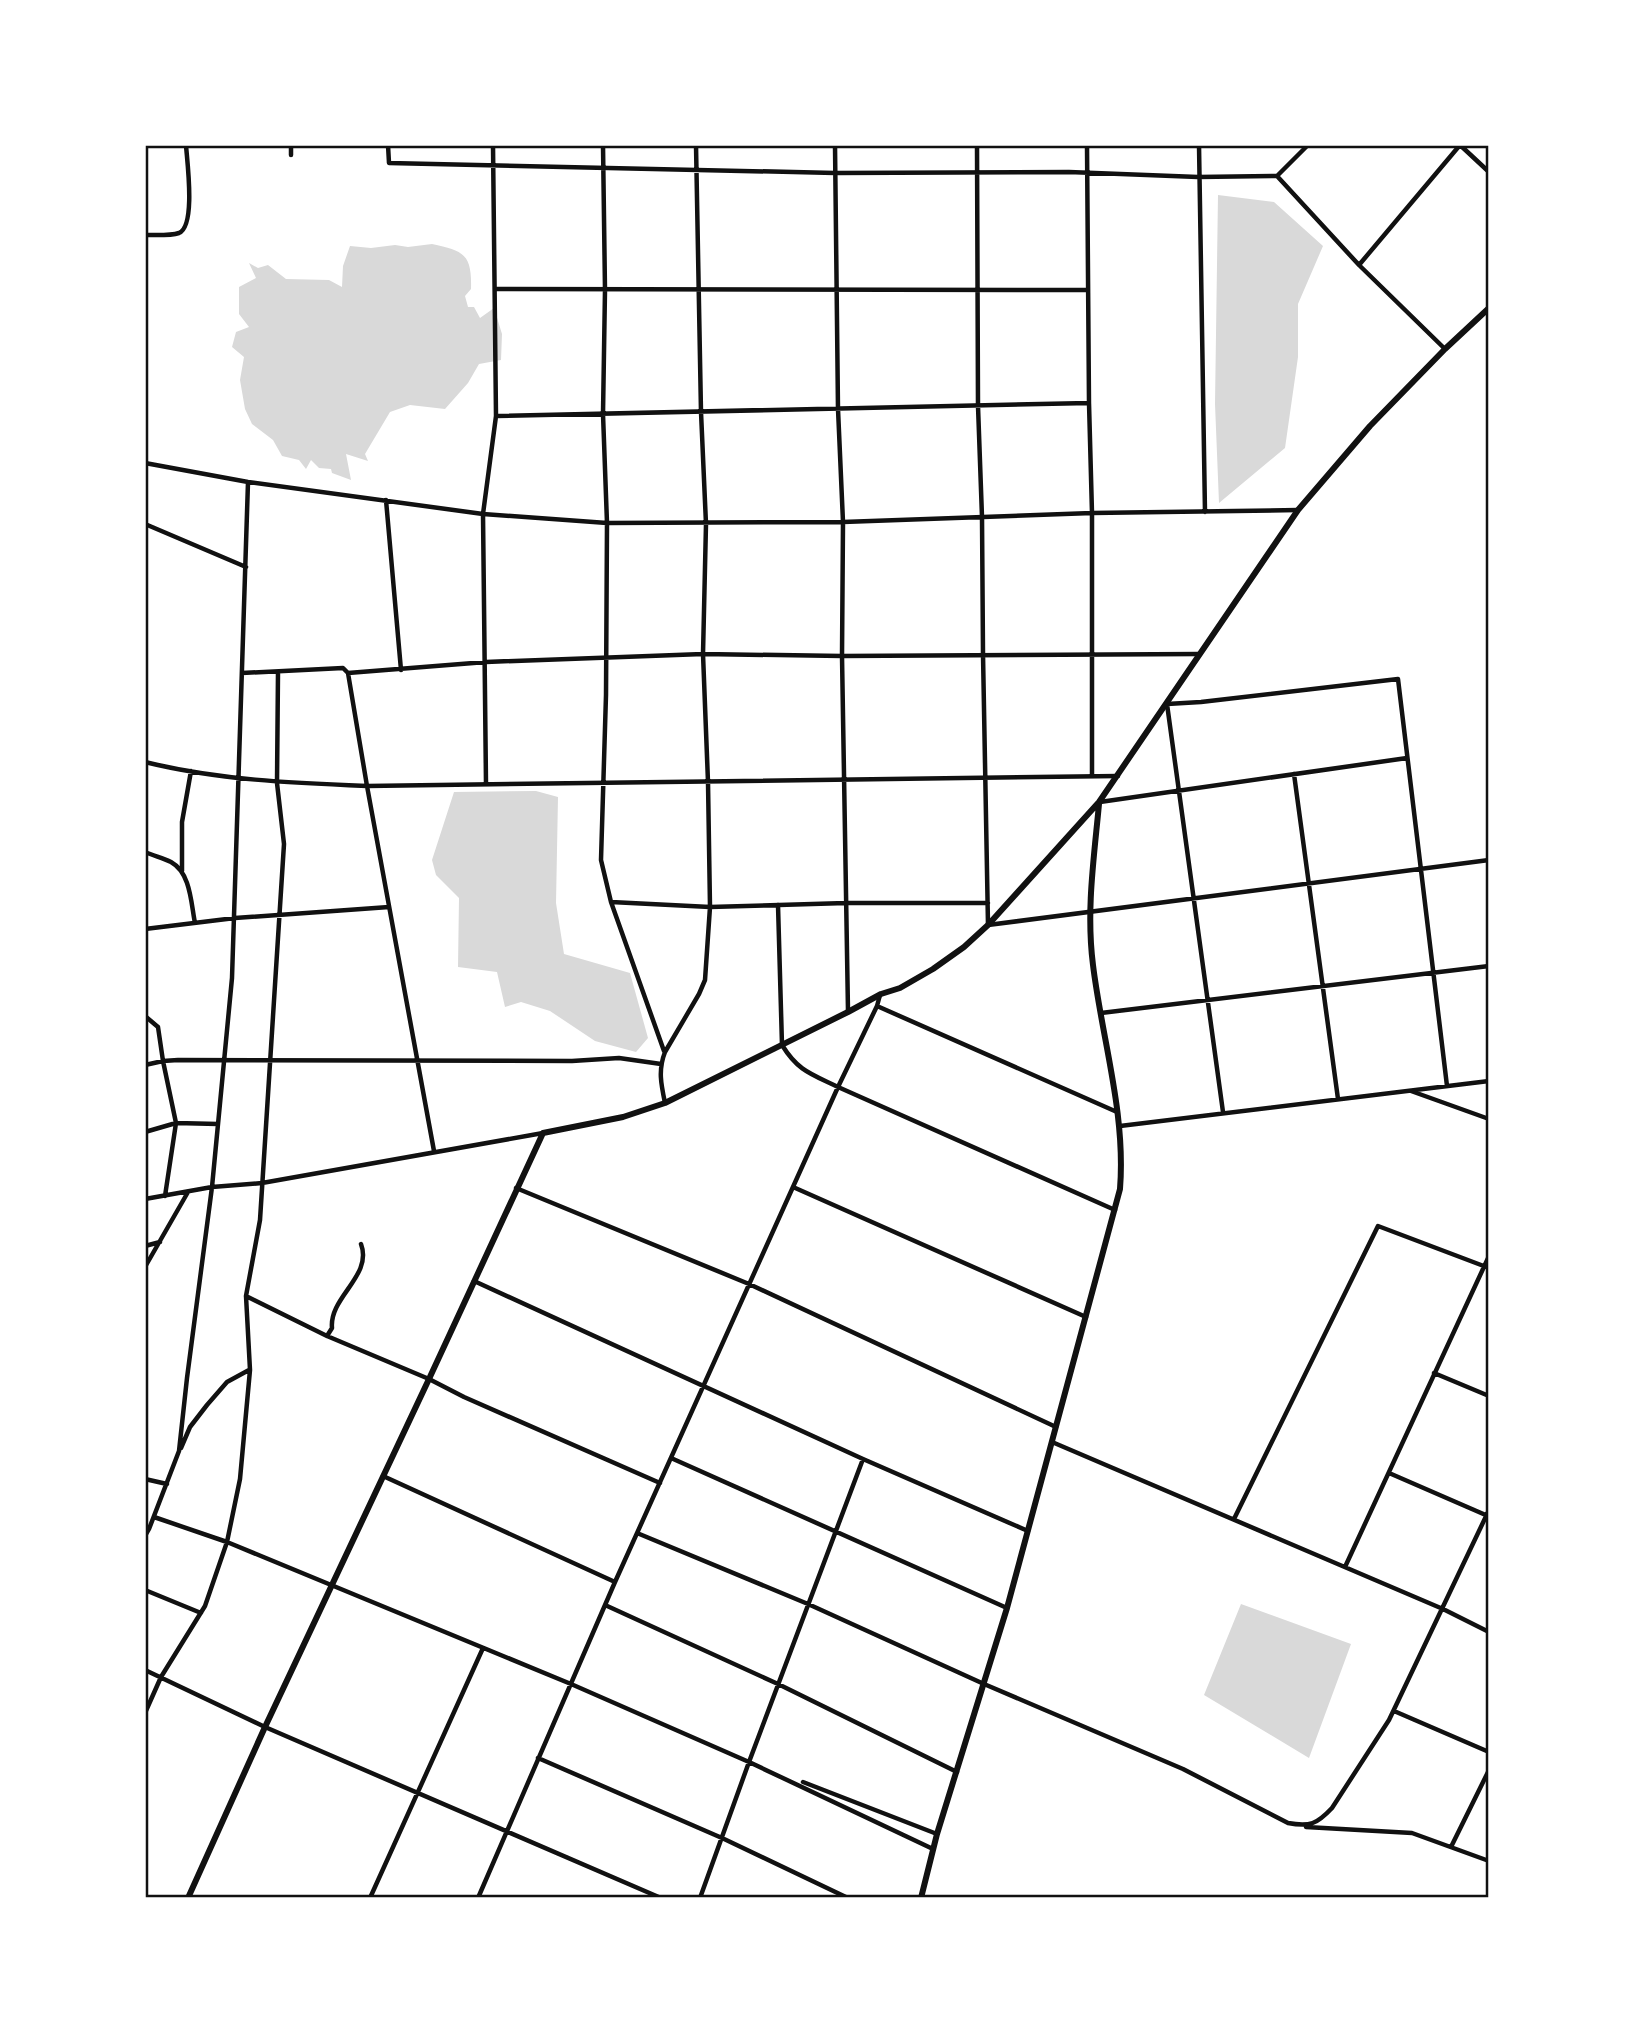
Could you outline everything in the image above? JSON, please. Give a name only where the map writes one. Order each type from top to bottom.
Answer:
[{"type":"main road","points":[[188,1898],[265,1727],[543,1133],[624,1117],[665,1102],[881,994],[900,988],[964,947],[988,925],[1099,802],[1119,776],[1298,510],[1370,426],[1489,308]]},
{"type":"main road","points":[[921,1898],[937,1834],[1007,1608],[1115,1210],[1121,1170],[1118,1112],[1093,964],[1089,912],[1099,802]]},
{"type":"street","points":[[145,235],[180,233],[184,228],[190,210],[186,145]]},
{"type":"street","points":[[291,145],[291,155]]},
{"type":"street","points":[[388,145],[389,163],[835,173],[1087,173],[1198,177],[1277,176],[1308,145]]},
{"type":"street","points":[[486,784],[483,514],[496,416],[493,145]]},
{"type":"street","points":[[603,145],[603,414],[607,523],[601,860],[611,902],[665,1052]]},
{"type":"street","points":[[665,1102],[659,1078],[661,1064],[705,979],[710,907],[703,654],[706,524],[696,145]]},
{"type":"street","points":[[835,145],[838,409],[843,522],[842,656],[848,1012]]},
{"type":"street","points":[[977,145],[978,406],[988,925],[1489,860]]},
{"type":"street","points":[[1087,145],[1092,776]]},
{"type":"street","points":[[1199,145],[1205,512]]},
{"type":"street","points":[[1359,265],[1460,145],[1489,172]]},
{"type":"street","points":[[1277,176],[1359,265],[1445,349]]},
{"type":"street","points":[[495,289],[1088,290]]},
{"type":"street","points":[[496,416],[1089,403]]},
{"type":"street","points":[[145,463],[248,482],[483,514],[607,523],[843,522],[1092,513],[1298,510]]},
{"type":"street","points":[[179,1451],[212,1186],[232,978],[248,482]]},
{"type":"street","points":[[386,500],[401,670]]},
{"type":"street","points":[[145,524],[246,567]]},
{"type":"street","points":[[348,673],[486,662],[703,654],[1201,654]]},
{"type":"street","points":[[242,673],[342,668],[348,673],[434,1151]]},
{"type":"street","points":[[145,1713],[161,1677],[201,1613],[227,1542],[240,1479],[250,1370],[246,1296],[260,1220],[284,844],[277,783],[278,672]]},
{"type":"street","points":[[1223,1112],[1167,704],[1398,679],[1447,1086]]},
{"type":"street","points":[[1099,802],[1407,758]]},
{"type":"street","points":[[145,762],[183,771],[277,783],[367,786],[1119,776]]},
{"type":"street","points":[[191,771],[182,822],[182,871],[195,923]]},
{"type":"street","points":[[1294,774],[1338,1099]]},
{"type":"street","points":[[145,852],[172,863],[182,871]]},
{"type":"street","points":[[611,902],[710,907],[988,903]]},
{"type":"street","points":[[778,905],[782,1045],[793,1062],[838,1087],[1115,1210]]},
{"type":"street","points":[[145,929],[234,918],[389,907]]},
{"type":"street","points":[[1101,1013],[1489,967]]},
{"type":"street","points":[[478,1898],[615,1582],[881,994]]},
{"type":"street","points":[[877,1006],[1118,1112]]},
{"type":"street","points":[[145,1016],[158,1027],[176,1123],[165,1196]]},
{"type":"street","points":[[145,1065],[163,1061],[416,1059],[620,1059],[661,1064]]},
{"type":"street","points":[[1119,1126],[1489,1081]]},
{"type":"street","points":[[1410,1091],[1489,1119]]},
{"type":"street","points":[[145,1132],[176,1123],[218,1124]]},
{"type":"street","points":[[145,1199],[212,1186],[262,1183],[543,1133]]},
{"type":"street","points":[[793,1187],[1086,1317]]},
{"type":"street","points":[[516,1188],[749,1284],[1056,1427]]},
{"type":"street","points":[[145,1267],[188,1191]]},
{"type":"street","points":[[1234,1519],[1378,1226],[1486,1267]]},
{"type":"street","points":[[145,1246],[160,1242]]},
{"type":"street","points":[[327,1336],[332,1328],[331,1318],[361,1268],[364,1253],[360,1244]]},
{"type":"street","points":[[1345,1567],[1489,1256]]},
{"type":"street","points":[[474,1281],[863,1459],[1028,1531]]},
{"type":"street","points":[[246,1296],[327,1336],[660,1483]]},
{"type":"street","points":[[145,1536],[190,1427],[227,1382],[250,1370]]},
{"type":"street","points":[[1434,1373],[1489,1396]]},
{"type":"street","points":[[1052,1442],[1443,1609],[1489,1632]]},
{"type":"street","points":[[671,1458],[1007,1608]]},
{"type":"street","points":[[700,1898],[863,1459]]},
{"type":"street","points":[[1305,1826],[1321,1819],[1332,1808],[1394,1711],[1488,1514],[1389,1473]]},
{"type":"street","points":[[383,1476],[615,1582]]},
{"type":"street","points":[[145,1479],[167,1484]]},
{"type":"street","points":[[154,1517],[227,1542],[570,1684],[749,1762],[933,1849]]},
{"type":"street","points":[[637,1533],[808,1604],[984,1684],[1183,1769],[1288,1823],[1412,1833],[1489,1861]]},
{"type":"street","points":[[145,1590],[201,1613]]},
{"type":"street","points":[[605,1605],[778,1684],[957,1772]]},
{"type":"street","points":[[370,1898],[483,1648]]},
{"type":"street","points":[[145,1670],[265,1727],[661,1898]]},
{"type":"street","points":[[1394,1711],[1489,1752]]},
{"type":"street","points":[[538,1758],[722,1838],[848,1898]]},
{"type":"street","points":[[1451,1847],[1489,1770]]},
{"type":"street","points":[[803,1782],[937,1834]]},
{"type":"shaded area","points":[[1218,195],[1274,202],[1323,246],[1298,304],[1298,357],[1285,448],[1219,503],[1215,404]]},
{"type":"shaded area","points":[[432,244],[459,252],[468,261],[471,289],[465,296],[468,307],[474,307],[480,318],[494,308],[502,334],[501,360],[479,364],[468,383],[445,409],[410,405],[390,412],[365,454],[368,461],[346,454],[351,480],[332,473],[331,469],[319,468],[311,460],[306,469],[299,460],[282,456],[273,440],[252,424],[245,409],[240,380],[244,357],[232,347],[236,332],[249,327],[239,314],[239,287],[256,278],[249,263],[258,268],[268,265],[286,279],[329,280],[342,287],[343,266],[350,246],[371,248]]},
{"type":"shaded area","points":[[536,791],[558,797],[556,903],[564,954],[630,973],[648,1038],[636,1052],[595,1041],[550,1011],[521,1002],[505,1007],[497,972],[458,967],[459,898],[436,875],[432,860],[454,792]]},
{"type":"shaded area","points":[[1241,1604],[1351,1644],[1309,1758],[1204,1695]]}]
